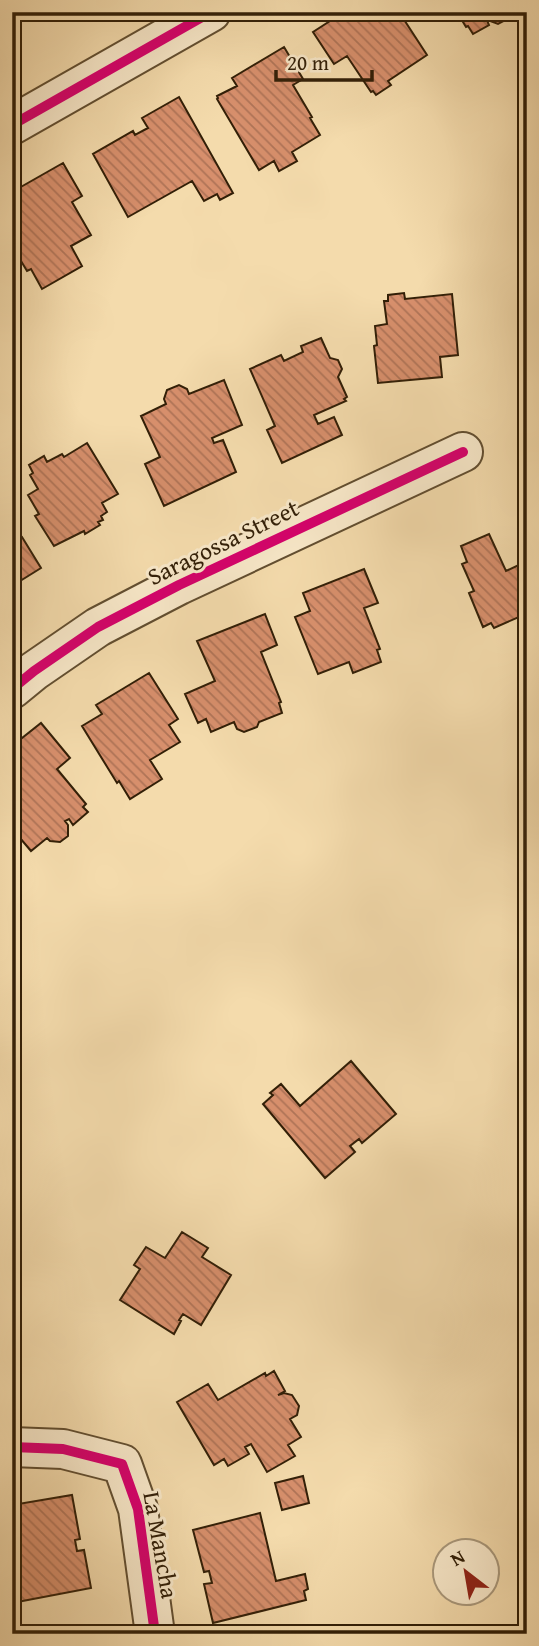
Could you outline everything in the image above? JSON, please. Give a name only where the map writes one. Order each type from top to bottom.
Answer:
[{"type":"street","points":[[12,125],[211,12]]},
{"type":"street","name":"Saragossa Street","points":[[12,688],[98,627],[179,585],[463,452]]},
{"type":"street","name":"La Mancha","points":[[12,1447],[63,1449],[122,1464],[138,1508],[155,1634]]},
{"type":"building","points":[[344,12],[399,12],[427,55],[388,81],[391,85],[376,95],[371,92],[347,56],[334,64],[313,32]]},
{"type":"building","points":[[457,12],[513,13],[498,24],[490,21],[486,15],[489,25],[473,34]]},
{"type":"building","points":[[284,47],[303,79],[293,85],[320,135],[292,152],[297,161],[279,171],[274,161],[259,170],[217,96],[237,86],[232,78]]},
{"type":"building","points":[[179,97],[233,193],[220,200],[217,194],[204,201],[192,181],[128,217],[93,154],[133,131],[135,135],[148,128],[142,118]]},
{"type":"building","points":[[63,163],[82,196],[72,202],[91,235],[71,246],[82,266],[42,289],[31,269],[27,271],[12,246],[12,204],[16,202],[12,192]]},
{"type":"building","points":[[404,293],[405,299],[452,294],[458,355],[440,357],[442,377],[378,383],[375,326],[387,324],[384,301],[388,301],[388,295]]},
{"type":"building","points":[[321,338],[330,358],[338,360],[342,369],[338,377],[347,397],[344,399],[346,401],[314,415],[318,424],[334,417],[342,435],[282,463],[267,430],[275,426],[250,369],[281,355],[284,361],[303,352],[301,346]]},
{"type":"building","points":[[224,380],[242,425],[212,438],[214,443],[223,440],[236,472],[164,506],[145,464],[160,457],[141,416],[166,404],[164,399],[167,390],[179,385],[187,389],[189,394]]},
{"type":"building","points":[[87,443],[118,494],[102,503],[107,512],[101,516],[103,520],[98,522],[100,525],[54,546],[35,516],[39,514],[28,495],[38,489],[30,475],[33,473],[29,465],[44,456],[47,462],[62,454],[64,457]]},
{"type":"building","points":[[489,534],[506,571],[527,561],[527,630],[521,616],[494,628],[491,623],[483,627],[469,593],[474,591],[462,564],[467,562],[461,546]]},
{"type":"building","points":[[22,537],[41,568],[12,586],[12,543]]},
{"type":"building","points":[[364,569],[378,603],[364,608],[380,649],[377,650],[381,662],[353,673],[349,662],[318,674],[295,617],[310,611],[303,593]]},
{"type":"building","points":[[265,614],[277,645],[261,652],[281,702],[282,713],[259,722],[257,727],[244,732],[237,729],[234,722],[211,732],[206,719],[198,723],[185,694],[215,681],[197,641]]},
{"type":"building","points":[[149,673],[178,719],[169,725],[180,742],[150,760],[162,779],[130,799],[82,726],[102,714],[96,705]]},
{"type":"building","points":[[41,723],[70,758],[57,769],[86,804],[83,807],[88,812],[73,825],[69,819],[65,821],[68,825],[68,836],[60,842],[47,838],[31,851],[20,838],[12,845],[12,746]]},
{"type":"building","points":[[351,1061],[396,1114],[362,1143],[359,1139],[350,1146],[355,1152],[325,1178],[263,1104],[273,1095],[270,1093],[281,1084],[300,1106]]},
{"type":"building","points":[[182,1232],[208,1248],[202,1257],[231,1275],[201,1325],[183,1314],[174,1334],[120,1300],[140,1269],[134,1265],[146,1247],[165,1258]]},
{"type":"building","points":[[274,1371],[285,1391],[278,1395],[292,1395],[299,1406],[297,1415],[290,1419],[301,1437],[288,1445],[295,1456],[267,1472],[251,1444],[245,1447],[249,1454],[228,1466],[224,1459],[214,1465],[177,1402],[208,1384],[218,1400],[265,1373],[266,1376]]},
{"type":"building","points":[[303,1476],[309,1503],[282,1510],[275,1483]]},
{"type":"building","points":[[72,1495],[80,1539],[75,1540],[77,1551],[84,1550],[91,1588],[12,1603],[12,1576],[16,1576],[12,1553],[12,1505]]},
{"type":"building","points":[[260,1513],[276,1581],[305,1574],[308,1589],[304,1591],[306,1600],[213,1623],[204,1584],[212,1583],[209,1571],[204,1572],[193,1530]]},
{"type":"cycle path","points":[[12,125],[211,12]]},
{"type":"cycle path","points":[[12,689],[98,627],[179,585],[463,452]]},
{"type":"cycle path","points":[[12,1447],[63,1449],[122,1464],[138,1509],[155,1634]]}]
